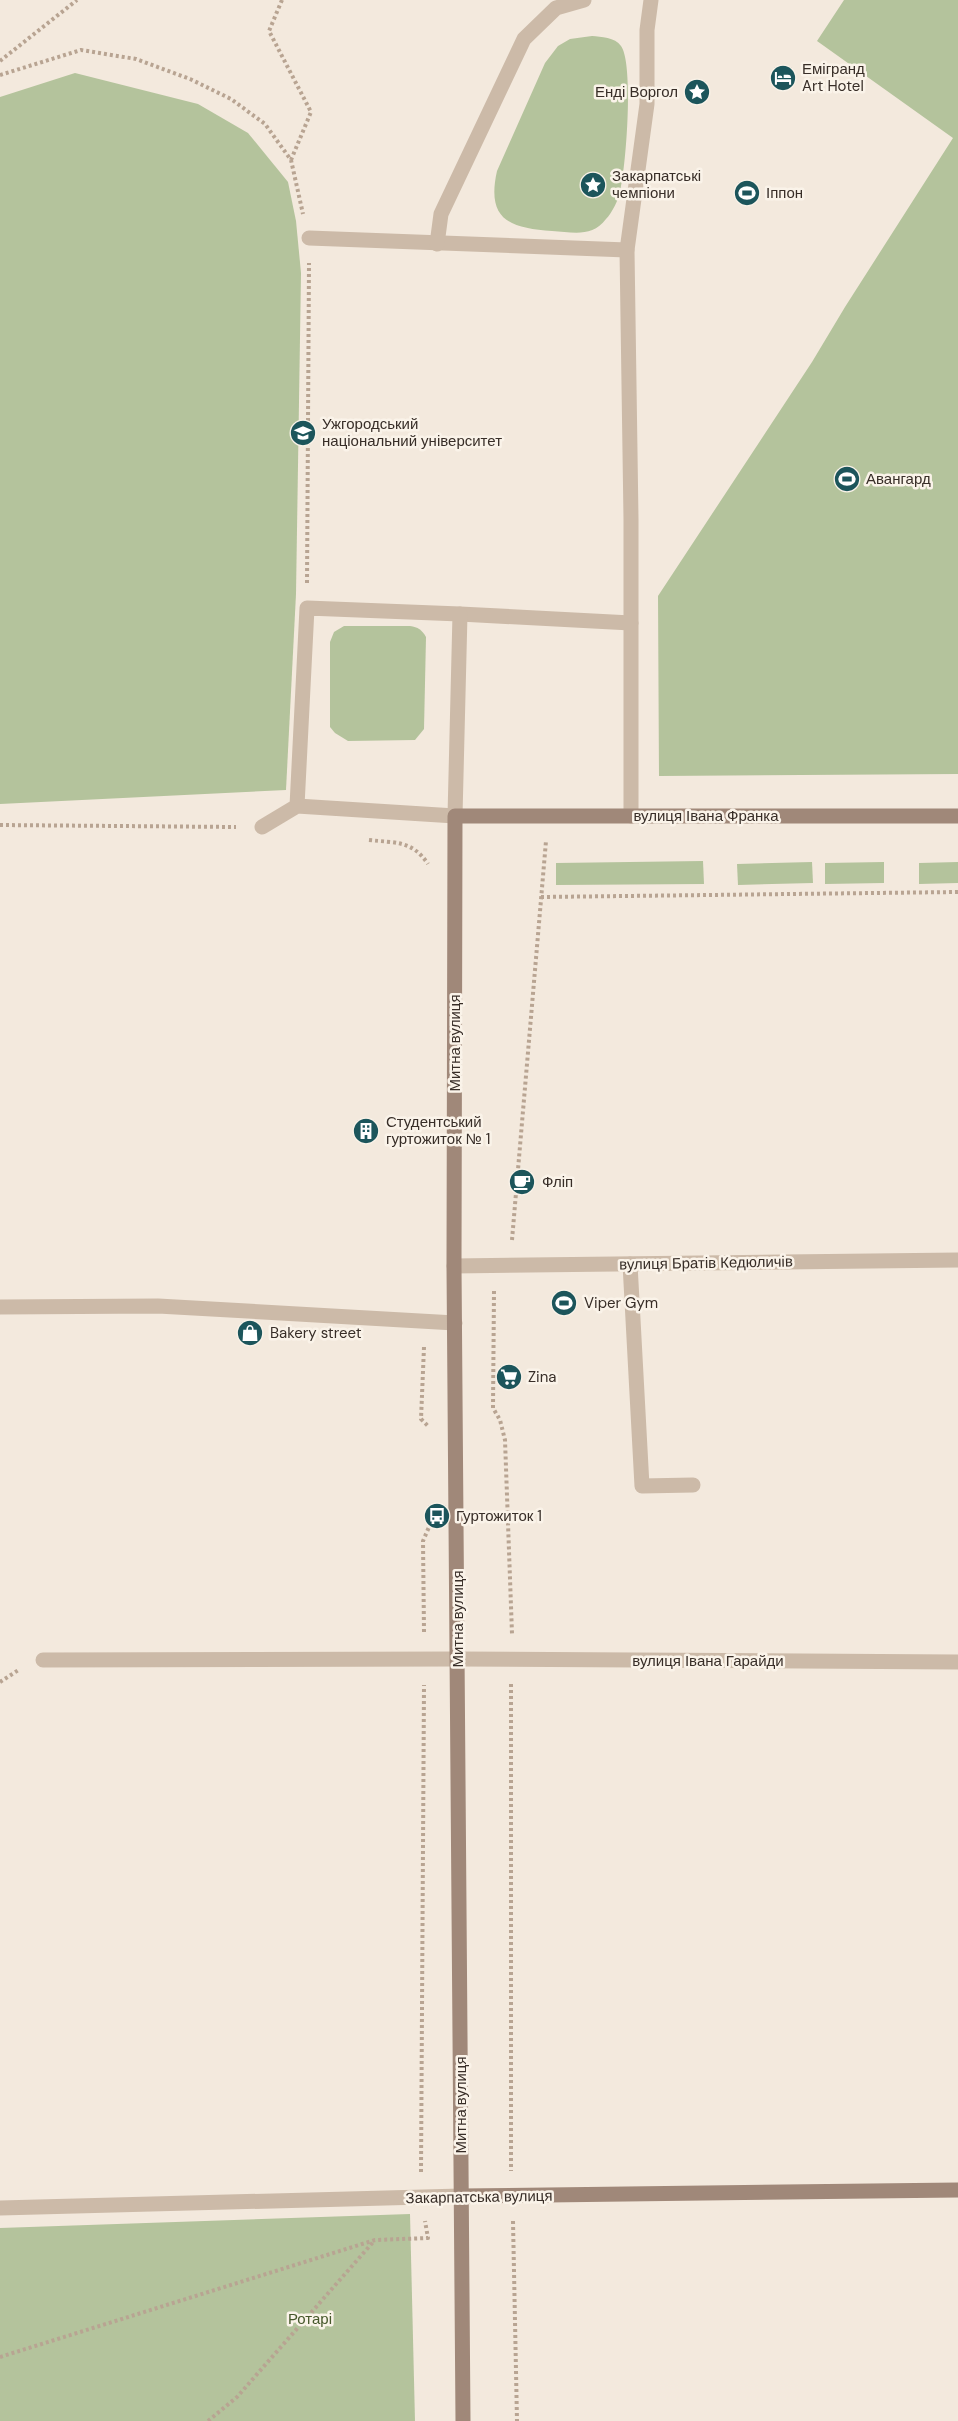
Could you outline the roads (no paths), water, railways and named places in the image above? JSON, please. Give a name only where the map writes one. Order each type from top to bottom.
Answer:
[{"type":"street","points":[[436,244],[441,214],[524,39],[556,8],[584,0]]},
{"type":"street","points":[[631,816],[627,250],[647,104],[647,30],[651,0]]},
{"type":"street","points":[[309,238],[627,250]]},
{"type":"street","points":[[297,806],[307,608],[631,623]]},
{"type":"street","points":[[262,827],[297,806],[455,816],[460,614]]},
{"type":"street","name":"вулиця Івана Франка","points":[[455,816],[958,816]]},
{"type":"street","name":"Митна вулиця","points":[[455,816],[454,1266],[463,2421]]},
{"type":"street","name":"вулиця Братів Кедюличів","points":[[454,1266],[958,1260]]},
{"type":"street","points":[[630,1264],[642,1486],[693,1485]]},
{"type":"street","points":[[0,1307],[158,1306],[455,1323]]},
{"type":"street","name":"вулиця Івана Гарайди","points":[[43,1660],[512,1659],[958,1662]]},
{"type":"street","name":"Закарпатська вулиця","points":[[0,2208],[461,2196],[958,2190]]},
{"type":"place","name":"Емігранд Art Hotel","points":[[783,78]]},
{"type":"place","name":"Енді Воргол","points":[[697,92]]},
{"type":"place","name":"Закарпатські чемпіони","points":[[593,185]]},
{"type":"place","name":"Іппон","points":[[747,193]]},
{"type":"place","name":"Ужгородський національний університет","points":[[303,433]]},
{"type":"place","name":"Авангард","points":[[847,479]]},
{"type":"place","name":"Студентський гуртожиток № 1","points":[[366,1131]]},
{"type":"place","name":"Фліп","points":[[522,1182]]},
{"type":"place","name":"Viper Gym","points":[[564,1303]]},
{"type":"place","name":"Bakery street","points":[[250,1333]]},
{"type":"place","name":"Zina","points":[[509,1377]]},
{"type":"place","name":"Гуртожиток 1","points":[[437,1516]]},
{"type":"park label","name":"Ротарі","points":[[310,2319]]}]
